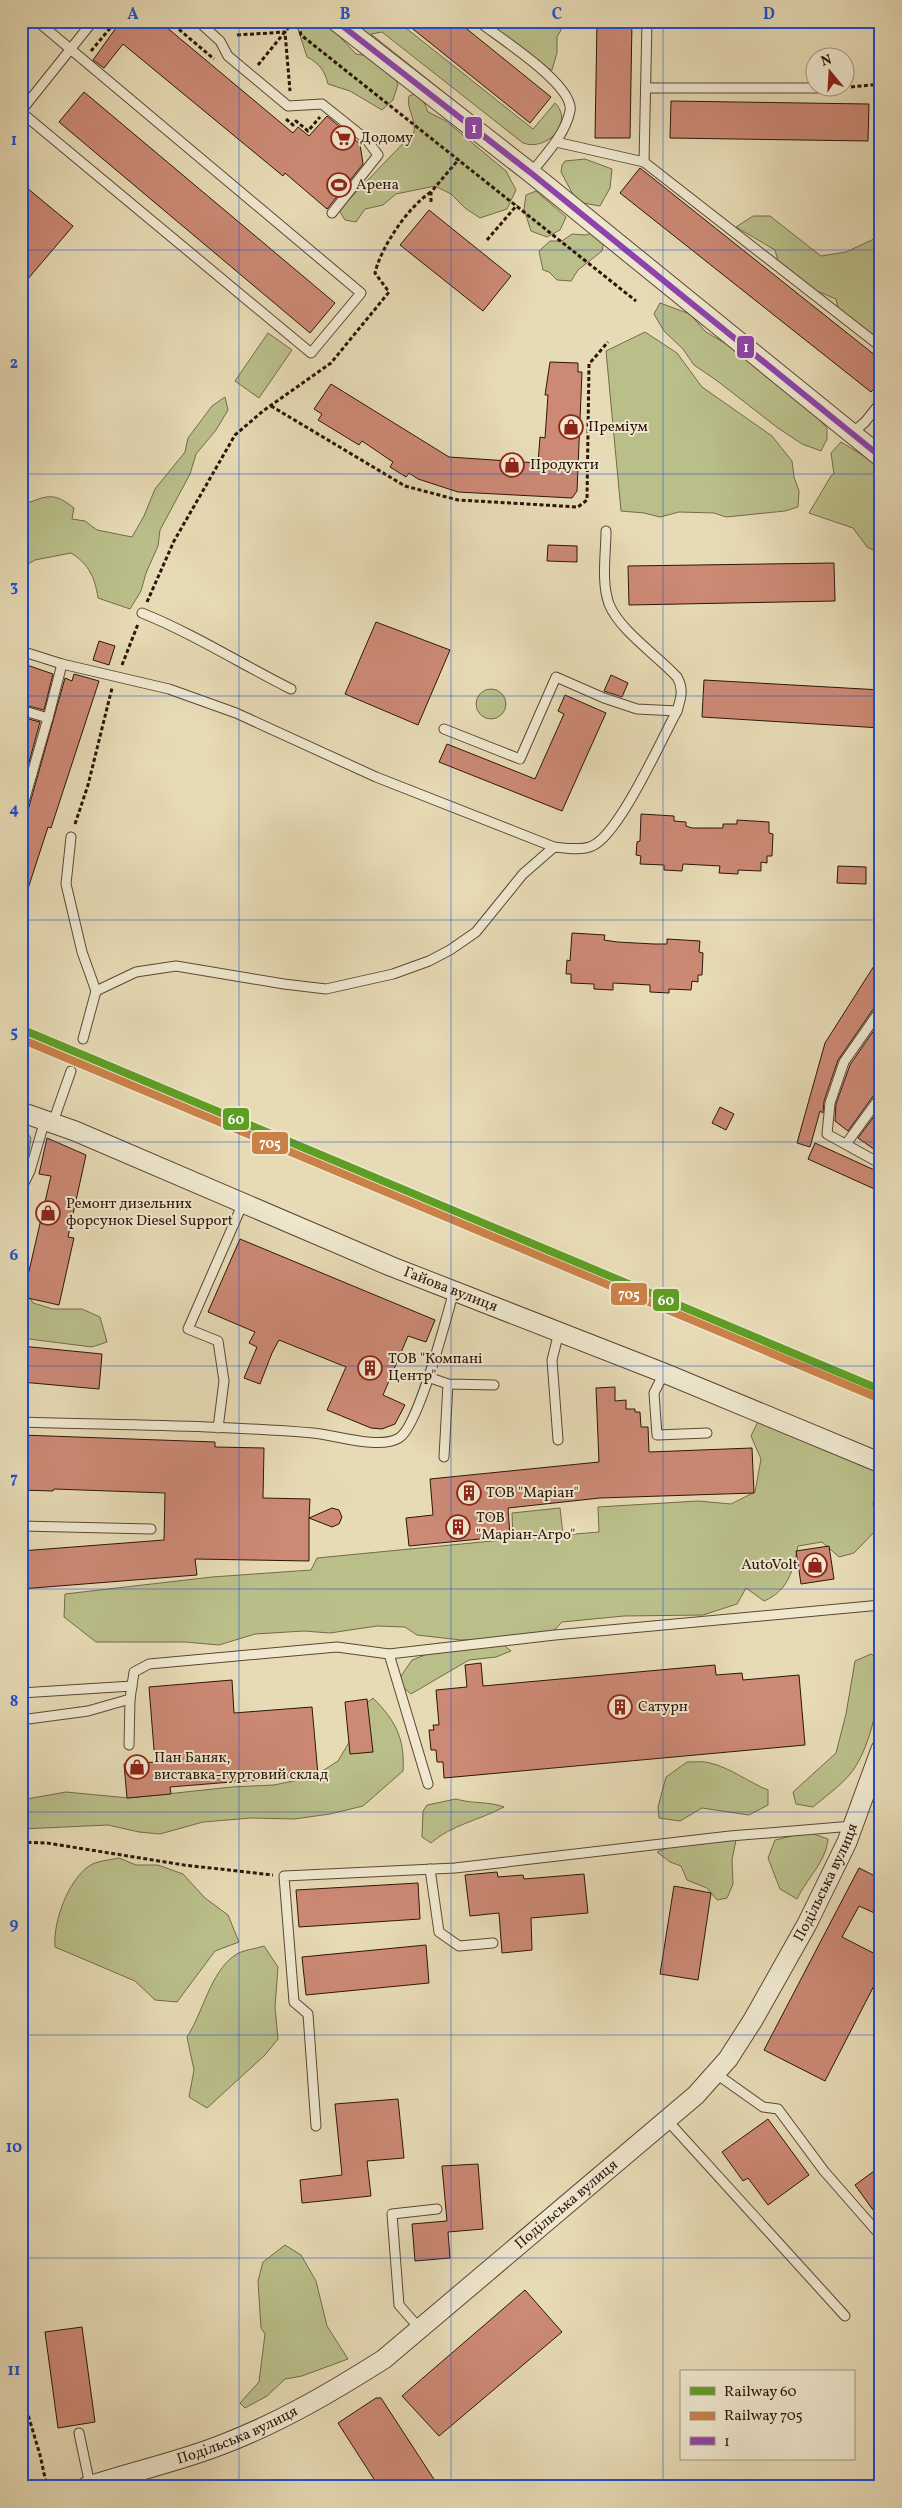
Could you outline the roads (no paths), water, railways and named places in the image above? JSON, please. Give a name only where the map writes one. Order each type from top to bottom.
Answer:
[{"type":"street","points":[[336,21],[531,173],[881,457]]},
{"type":"street","name":"Гайова вулиця","points":[[21,1112],[49,1121],[454,1291],[664,1373],[881,1463]]},
{"type":"street","name":"Подільська вулиця","points":[[88,2486],[220,2446],[266,2426],[329,2393],[384,2359],[696,2095],[728,2059],[807,1924],[853,1826],[881,1748]]},
{"type":"lane","points":[[37,21],[72,49],[361,293],[311,353],[21,112],[72,49],[93,21]]},
{"type":"lane","points":[[198,21],[220,41],[228,56],[288,106],[322,104],[367,140],[378,156],[332,213]]},
{"type":"lane","points":[[478,21],[557,82],[568,98],[570,109],[556,142],[531,173]]},
{"type":"lane","points":[[644,162],[647,21]]},
{"type":"lane","points":[[646,88],[804,88]]},
{"type":"lane","points":[[556,142],[644,162],[881,347]]},
{"type":"lane","points":[[851,434],[865,422],[881,402]]},
{"type":"lane","points":[[21,651],[62,664],[169,689],[236,713],[376,777],[554,847],[572,849],[592,847],[608,834],[676,711],[682,695],[682,685],[663,662],[620,623],[609,604],[606,589],[606,531]]},
{"type":"lane","points":[[142,613],[178,628],[245,666],[291,688]]},
{"type":"lane","points":[[21,812],[62,664]]},
{"type":"lane","points":[[444,729],[520,759],[556,677],[604,698],[637,709],[676,711]]},
{"type":"lane","points":[[21,710],[48,718]]},
{"type":"lane","points":[[21,770],[32,774]]},
{"type":"lane","points":[[71,837],[66,884],[82,952],[96,991],[83,1039]]},
{"type":"lane","points":[[96,991],[136,972],[176,966],[284,984],[326,988],[393,974],[429,961],[450,950],[476,932],[523,874],[554,847]]},
{"type":"lane","points":[[881,1009],[844,1062],[830,1103],[827,1134],[881,1164]]},
{"type":"lane","points":[[21,1189],[71,1071]]},
{"type":"lane","points":[[846,1144],[881,1096]]},
{"type":"lane","points":[[218,1428],[224,1381],[218,1341],[188,1329],[243,1203]]},
{"type":"lane","points":[[21,1422],[314,1433],[384,1444],[399,1438],[408,1429],[428,1377],[454,1291]]},
{"type":"lane","points":[[558,1440],[552,1360],[560,1332]]},
{"type":"lane","points":[[664,1373],[654,1393],[658,1435],[707,1433]]},
{"type":"lane","points":[[428,1377],[448,1384],[494,1385]]},
{"type":"lane","points":[[444,1457],[448,1384]]},
{"type":"lane","points":[[21,1526],[151,1529]]},
{"type":"lane","points":[[129,1745],[130,1699],[134,1672],[149,1664],[169,1660],[337,1647],[389,1654],[555,1635],[881,1605]]},
{"type":"lane","points":[[389,1654],[428,1784]]},
{"type":"lane","points":[[21,1693],[132,1686]]},
{"type":"lane","points":[[21,1720],[88,1711],[130,1699]]},
{"type":"lane","points":[[316,2126],[308,2014],[294,2002],[284,1876],[430,1869],[730,1836],[853,1826]]},
{"type":"lane","points":[[430,1869],[439,1932],[459,1946],[493,1943]]},
{"type":"lane","points":[[715,2073],[763,2108],[778,2110],[824,2171],[880,2235]]},
{"type":"lane","points":[[667,2120],[845,2316]]},
{"type":"lane","points":[[420,2329],[399,2305],[392,2214],[437,2209]]},
{"type":"lane","points":[[79,2433],[88,2486]]},
{"type":"rail line","name":"60","points":[[21,1029],[881,1390]]},
{"type":"rail line","name":"705","points":[[21,1039],[878,1398]]},
{"type":"place","name":"Додому","points":[[343,138]]},
{"type":"place","name":"Арена","points":[[339,185]]},
{"type":"place","name":"Преміум","points":[[571,427]]},
{"type":"place","name":"Продукти","points":[[512,465]]},
{"type":"place","name":"Ремонт дизельних форсунок Diesel Support","points":[[48,1213]]},
{"type":"place","name":"ТОВ \"Компані Центр\"","points":[[370,1368]]},
{"type":"place","name":"ТОВ \"Маріан\"","points":[[469,1493]]},
{"type":"place","name":"ТОВ \"Маріан-Агро\"","points":[[458,1527]]},
{"type":"place","name":"AutoVolt","points":[[815,1565]]},
{"type":"place","name":"Сатурн","points":[[620,1707]]},
{"type":"place","name":"Пан Баняк, виставка-гуртовий склад","points":[[137,1767]]}]
